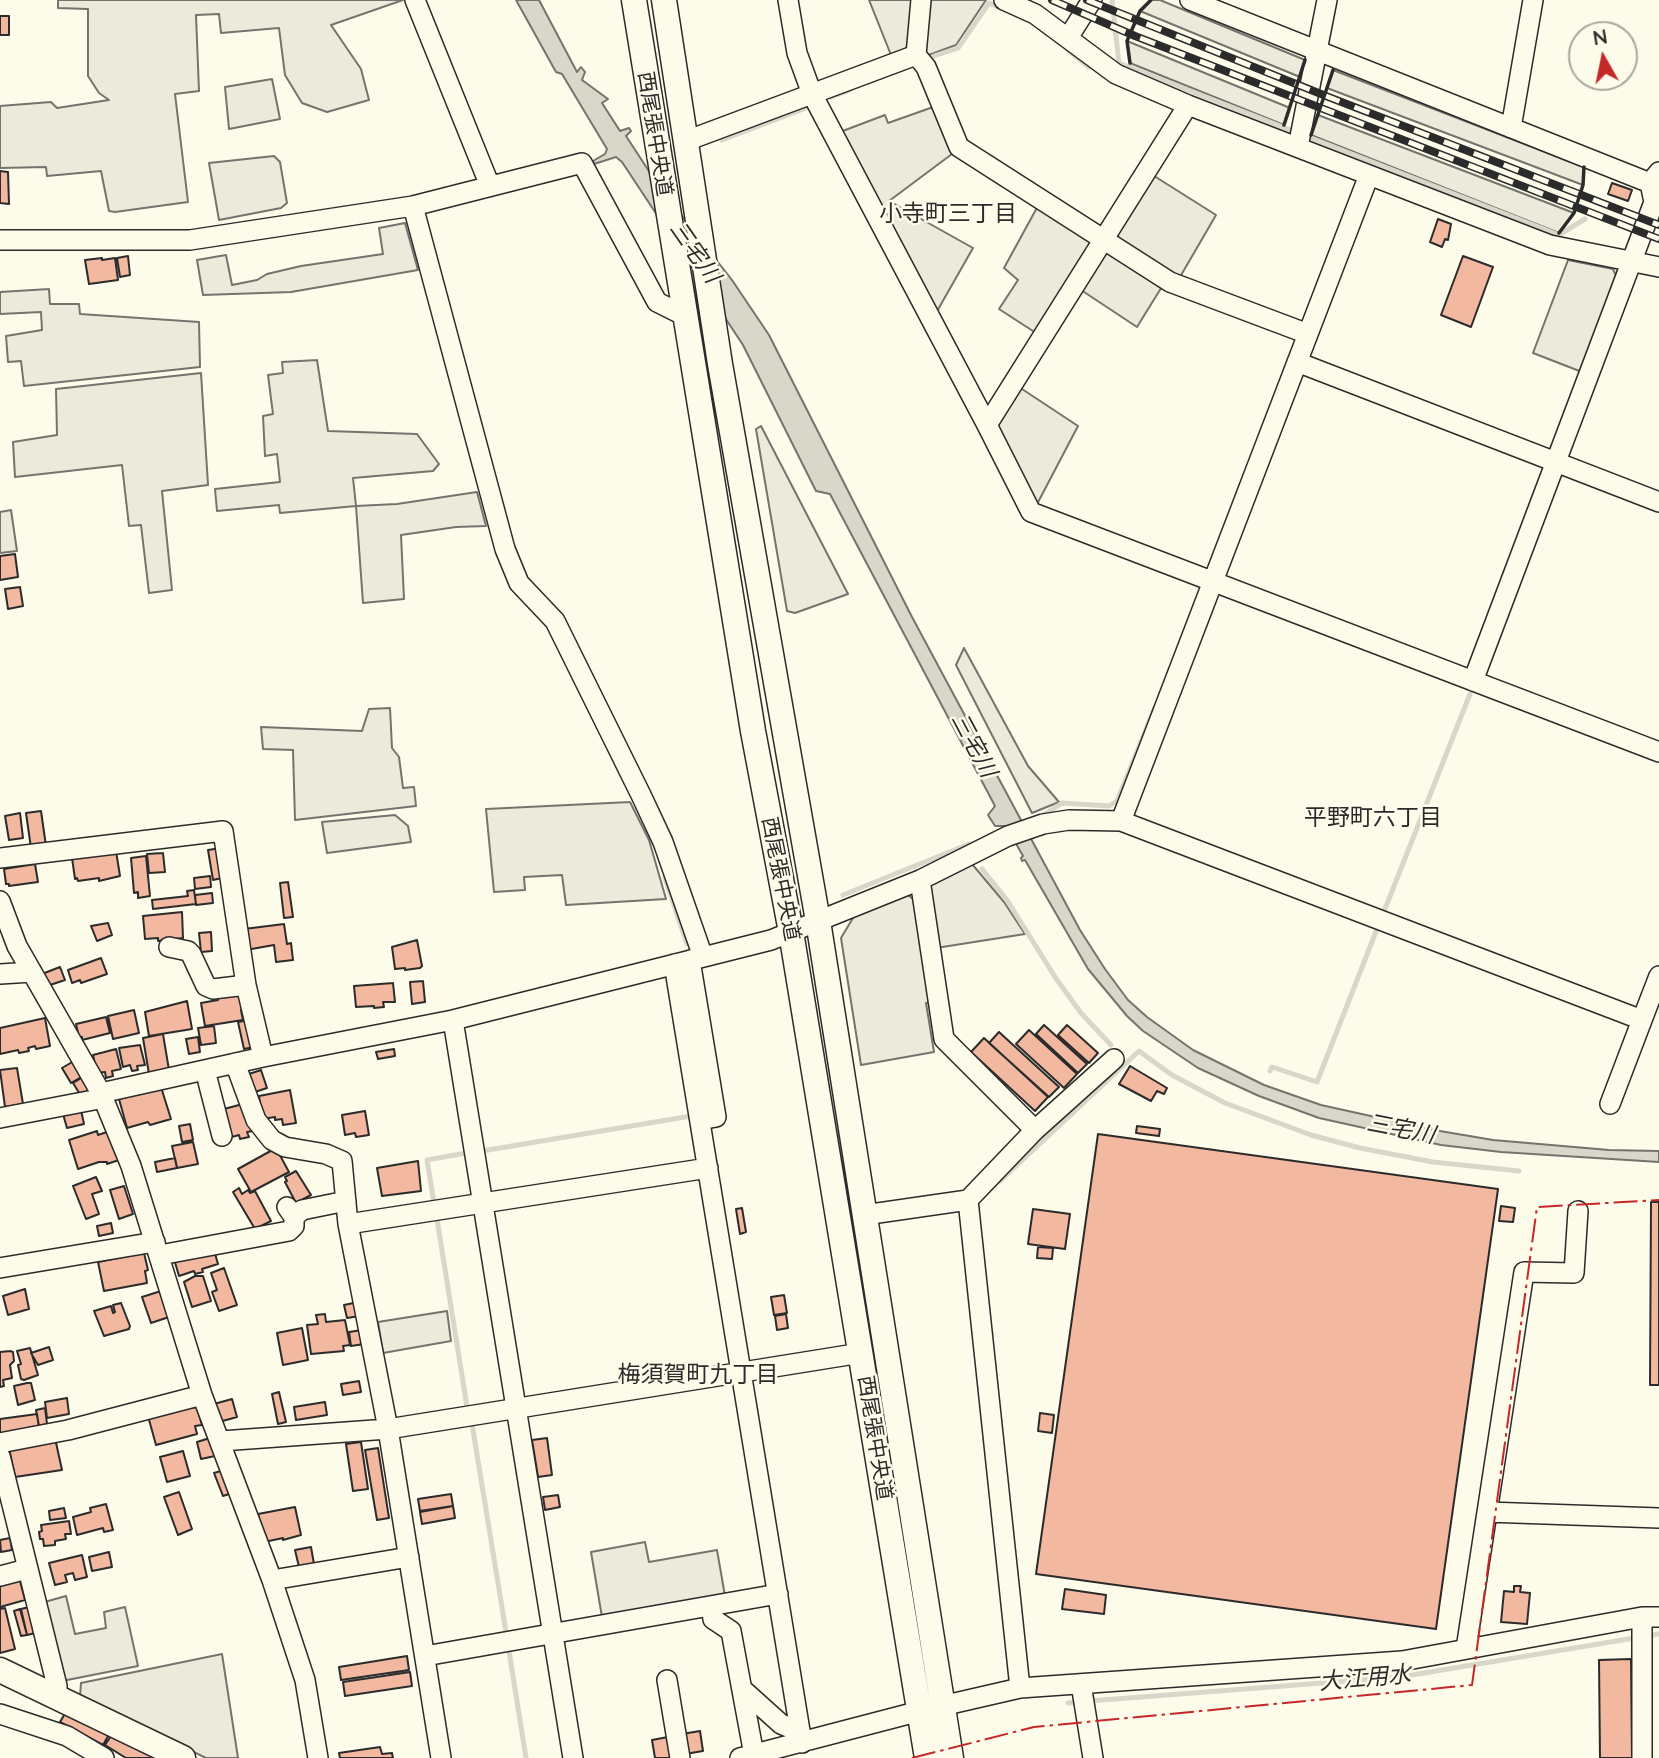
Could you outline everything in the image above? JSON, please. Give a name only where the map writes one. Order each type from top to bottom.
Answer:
[{"type":"main road","name":"西尾張中央道","points":[[634,0],[753,731],[791,932],[861,1353],[931,1709],[951,1758]]},
{"type":"main road","name":"西尾張中央道","points":[[663,0],[720,364],[818,921],[864,1215],[931,1709],[927,1758]]},
{"type":"main road","points":[[0,1670],[57,1695],[183,1758]]},
{"type":"street","points":[[415,0],[490,186]]},
{"type":"street","points":[[788,0],[797,53],[812,94],[988,425],[1031,512],[1659,752]]},
{"type":"street","points":[[922,0],[915,55],[926,67],[960,147],[1170,282],[1308,334]]},
{"type":"street","points":[[1004,0],[1035,14],[1116,74],[1188,104],[1550,245],[1659,267]]},
{"type":"street","points":[[1068,38],[1092,0]]},
{"type":"street","points":[[1190,0],[1511,128],[1656,191],[1473,681]]},
{"type":"street","points":[[1298,147],[1327,0]]},
{"type":"street","points":[[1511,128],[1533,0]]},
{"type":"street","points":[[686,141],[915,55]]},
{"type":"street","points":[[988,425],[1188,104]]},
{"type":"street","points":[[0,240],[190,240],[413,206],[582,163],[657,302],[684,307]]},
{"type":"street","points":[[1121,821],[1369,175]]},
{"type":"street","points":[[413,206],[505,549],[519,583],[555,621],[663,842],[689,960],[700,1120],[801,1738]]},
{"type":"street","points":[[1297,362],[1659,502]]},
{"type":"street","points":[[0,1118],[235,1063],[453,1020],[771,940],[920,880],[1008,836],[1031,827],[1069,820],[1121,821],[1642,1020]]},
{"type":"street","points":[[0,858],[223,831],[246,985],[263,1057]]},
{"type":"street","points":[[920,880],[944,1039],[1035,1130]]},
{"type":"street","points":[[0,901],[17,946],[103,1095],[131,1166],[202,1395],[272,1580],[305,1680],[318,1758]]},
{"type":"street","points":[[169,947],[188,951],[206,986],[213,989],[246,985]]},
{"type":"street","points":[[0,974],[32,972]]},
{"type":"street","points":[[1610,1104],[1659,976]]},
{"type":"street","points":[[453,1020],[573,1758]]},
{"type":"street","points":[[864,1215],[968,1200],[1035,1130],[1114,1059]]},
{"type":"street","points":[[235,1063],[256,1120],[272,1140],[285,1147],[326,1154],[342,1161],[348,1224],[388,1429],[441,1758]]},
{"type":"street","points":[[205,1070],[222,1136]]},
{"type":"street","points":[[348,1224],[708,1168]]},
{"type":"street","points":[[968,1200],[1020,1688]]},
{"type":"street","points":[[0,1268],[289,1231],[294,1226],[290,1212],[346,1201]]},
{"type":"street","points":[[1466,1649],[1524,1272],[1574,1273],[1578,1211]]},
{"type":"street","points":[[221,1441],[388,1429],[861,1353]]},
{"type":"street","points":[[0,1443],[68,1430],[202,1395]]},
{"type":"street","points":[[0,1456],[57,1695]]},
{"type":"street","points":[[1487,1512],[1659,1518]]},
{"type":"street","points":[[272,1580],[409,1557]]},
{"type":"street","points":[[0,1576],[27,1569]]},
{"type":"street","points":[[425,1656],[778,1594]]},
{"type":"street","points":[[711,1606],[713,1619],[731,1630],[742,1689],[747,1756],[801,1738],[1020,1688],[1082,1695],[1402,1661],[1466,1649],[1646,1626],[1642,1758]]},
{"type":"street","points":[[667,1680],[680,1758]]},
{"type":"street","points":[[742,1689],[801,1738]]},
{"type":"street","points":[[1082,1695],[1093,1758]]},
{"type":"street","points":[[0,1714],[67,1736],[104,1758]]},
{"type":"shaded area","points":[[58,0],[403,0],[331,25],[361,69],[369,100],[327,112],[302,103],[285,75],[279,28],[221,33],[219,14],[196,15],[199,91],[175,94],[188,202],[115,212],[109,211],[101,171],[47,176],[46,167],[0,168],[0,106],[51,102],[57,108],[109,100],[99,93],[88,76],[88,9],[58,8]]},
{"type":"shaded area","points":[[869,0],[914,0],[913,39],[898,58],[893,60]]},
{"type":"shaded area","points":[[927,0],[986,0],[956,45],[926,56]]},
{"type":"shaded area","points":[[1151,0],[1160,0],[1305,60],[1300,77],[1140,11]]},
{"type":"shaded area","points":[[1127,41],[1290,108],[1284,125],[1130,63]]},
{"type":"shaded area","points":[[1333,70],[1584,167],[1583,185],[1327,88]]},
{"type":"shaded area","points":[[272,79],[280,119],[229,129],[225,87]]},
{"type":"shaded area","points":[[936,106],[956,151],[889,201],[973,248],[936,313],[840,132],[885,115],[888,123]]},
{"type":"shaded area","points":[[1318,115],[1574,213],[1559,233],[1311,135]]},
{"type":"shaded area","points":[[274,156],[280,162],[287,203],[281,208],[219,220],[209,163]]},
{"type":"shaded area","points":[[1151,174],[1216,215],[1180,277],[1119,241],[1117,229]]},
{"type":"shaded area","points":[[1039,204],[1091,238],[1093,245],[1036,333],[999,309],[1018,280],[1004,268]]},
{"type":"shaded area","points":[[405,223],[418,270],[291,292],[203,295],[197,260],[226,255],[232,285],[301,266],[383,254],[379,228]]},
{"type":"shaded area","points":[[1114,252],[1163,285],[1137,327],[1081,290],[1104,253]]},
{"type":"shaded area","points":[[1568,260],[1613,269],[1618,280],[1582,372],[1533,353]]},
{"type":"shaded area","points":[[49,289],[50,304],[79,304],[80,314],[199,322],[200,367],[24,386],[21,361],[8,362],[6,336],[42,330],[41,312],[0,314],[0,292]]},
{"type":"shaded area","points":[[317,360],[328,431],[417,434],[439,464],[433,471],[353,478],[356,506],[280,513],[279,505],[217,511],[215,489],[280,482],[277,454],[265,456],[263,416],[273,414],[268,375],[283,373],[282,362]]},
{"type":"shaded area","points":[[201,373],[208,485],[162,491],[172,590],[149,593],[141,525],[129,526],[122,465],[15,477],[13,442],[57,435],[56,389]]},
{"type":"shaded area","points":[[1019,387],[1078,426],[1035,508],[997,431],[1000,417]]},
{"type":"shaded area","points":[[761,426],[848,594],[795,613],[787,611],[756,429]]},
{"type":"shaded area","points":[[477,492],[486,526],[456,527],[401,535],[404,599],[363,603],[356,506],[397,504]]},
{"type":"shaded area","points":[[11,510],[17,551],[0,553],[0,512]]},
{"type":"shaded area","points":[[964,648],[1028,766],[1059,802],[1032,813],[956,665]]},
{"type":"shaded area","points":[[390,708],[392,748],[399,757],[403,788],[414,787],[416,806],[295,820],[293,750],[263,749],[261,727],[362,731],[369,709]]},
{"type":"shaded area","points":[[630,802],[649,840],[666,899],[566,905],[562,875],[524,877],[525,890],[494,892],[486,809]]},
{"type":"shaded area","points":[[395,815],[408,826],[411,842],[327,853],[322,822]]},
{"type":"shaded area","points":[[972,864],[1004,902],[1025,934],[936,948],[926,893],[932,881]]},
{"type":"shaded area","points":[[905,893],[917,902],[933,1002],[926,1003],[934,1052],[861,1065],[841,938],[856,913]]},
{"type":"shaded area","points":[[447,1311],[451,1341],[383,1353],[378,1322]]},
{"type":"shaded area","points":[[645,1542],[649,1562],[717,1550],[725,1596],[602,1617],[591,1552]]},
{"type":"shaded area","points":[[66,1596],[75,1634],[106,1628],[104,1612],[125,1607],[138,1666],[62,1681],[41,1603]]},
{"type":"shaded area","points":[[222,1654],[238,1758],[206,1758],[80,1696],[81,1683]]},
{"type":"water","name":"三宅川","points":[[516,0],[539,0],[577,72],[581,67],[585,72],[582,80],[608,99],[602,103],[620,131],[629,128],[631,131],[626,136],[660,188],[732,280],[769,335],[912,617],[1080,930],[1128,1000],[1193,1050],[1264,1085],[1321,1105],[1493,1140],[1609,1150],[1659,1151],[1659,1162],[1501,1152],[1441,1145],[1319,1118],[1259,1096],[1198,1068],[1143,1031],[1127,1016],[1088,969],[1025,860],[1022,861],[1023,856],[1006,826],[995,826],[988,815],[995,806],[830,494],[816,491],[743,345],[622,162],[616,157],[594,164],[593,161],[605,154],[607,149],[562,74],[556,72]]},
{"type":"building","points":[[0,16],[9,16],[9,35],[0,35]]},
{"type":"building","points":[[0,171],[8,172],[9,204],[0,203]]},
{"type":"building","points":[[1612,183],[1632,190],[1628,201],[1608,194]]},
{"type":"building","points":[[1438,219],[1451,224],[1448,240],[1445,239],[1442,247],[1430,242]]},
{"type":"building","points":[[128,256],[130,275],[120,277],[117,258]]},
{"type":"building","points":[[1463,256],[1493,267],[1471,327],[1441,315]]},
{"type":"building","points":[[115,258],[118,280],[89,284],[85,260]]},
{"type":"building","points":[[15,554],[18,577],[0,580],[0,556]]},
{"type":"building","points":[[20,587],[23,606],[8,609],[5,589]]},
{"type":"building","points":[[41,811],[46,846],[31,848],[26,813]]},
{"type":"building","points":[[20,813],[23,838],[9,840],[5,816]]},
{"type":"building","points":[[221,848],[222,878],[213,880],[208,850]]},
{"type":"building","points":[[116,851],[120,876],[99,881],[99,878],[78,881],[75,879],[72,858]]},
{"type":"building","points":[[163,853],[165,872],[149,873],[147,854]]},
{"type":"building","points":[[146,856],[150,896],[138,898],[138,892],[134,893],[131,858]]},
{"type":"building","points":[[35,864],[38,882],[9,886],[6,884],[4,869]]},
{"type":"building","points":[[210,876],[211,887],[195,889],[194,878]]},
{"type":"building","points":[[288,882],[293,917],[284,918],[280,883]]},
{"type":"building","points":[[194,890],[196,904],[153,909],[152,900],[188,896],[187,891]]},
{"type":"building","points":[[212,893],[213,903],[196,905],[195,895]]},
{"type":"building","points":[[182,912],[183,938],[158,941],[158,938],[145,939],[143,916]]},
{"type":"building","points":[[108,923],[112,935],[97,941],[91,926]]},
{"type":"building","points":[[284,924],[287,944],[291,943],[293,960],[276,962],[274,945],[246,950],[244,929]]},
{"type":"building","points":[[211,932],[212,951],[201,952],[199,933]]},
{"type":"building","points":[[417,940],[422,966],[395,969],[392,947]]},
{"type":"building","points":[[101,958],[107,974],[81,983],[80,980],[72,983],[68,970]]},
{"type":"building","points":[[60,967],[65,980],[47,986],[42,974]]},
{"type":"building","points":[[423,981],[425,1002],[412,1004],[410,982]]},
{"type":"building","points":[[393,983],[395,1002],[383,1002],[384,1007],[356,1007],[354,986]]},
{"type":"building","points":[[240,995],[244,1009],[241,1010],[243,1020],[205,1026],[201,1003],[218,1000],[217,997]]},
{"type":"building","points":[[187,1001],[192,1029],[149,1036],[145,1012]]},
{"type":"building","points":[[134,1010],[139,1033],[113,1039],[108,1016]]},
{"type":"building","points":[[106,1017],[110,1033],[82,1040],[82,1037],[79,1037],[76,1024]]},
{"type":"building","points":[[45,1018],[50,1046],[36,1049],[35,1046],[28,1048],[29,1051],[19,1053],[18,1050],[0,1054],[0,1028]]},
{"type":"building","points":[[249,1020],[254,1047],[244,1049],[238,1022]]},
{"type":"building","points":[[1044,1025],[1087,1064],[1078,1073],[1036,1034]]},
{"type":"building","points":[[1067,1025],[1098,1053],[1089,1063],[1058,1035]]},
{"type":"building","points":[[214,1026],[216,1043],[201,1045],[198,1028]]},
{"type":"building","points":[[1029,1030],[1077,1074],[1064,1088],[1016,1044]]},
{"type":"building","points":[[999,1032],[1059,1087],[1049,1097],[989,1043]]},
{"type":"building","points":[[163,1034],[169,1070],[149,1074],[143,1038]]},
{"type":"building","points":[[198,1037],[200,1052],[189,1054],[186,1039]]},
{"type":"building","points":[[984,1038],[1048,1097],[1035,1111],[971,1052]]},
{"type":"building","points":[[140,1045],[145,1065],[137,1066],[138,1070],[132,1071],[130,1065],[123,1067],[119,1048]]},
{"type":"building","points":[[116,1049],[121,1069],[112,1071],[113,1076],[106,1078],[105,1072],[97,1073],[93,1055]]},
{"type":"building","points":[[394,1049],[395,1056],[378,1059],[376,1052]]},
{"type":"building","points":[[74,1061],[83,1076],[71,1083],[62,1068]]},
{"type":"building","points":[[1130,1066],[1167,1088],[1164,1094],[1157,1091],[1151,1101],[1119,1084]]},
{"type":"building","points":[[17,1068],[23,1104],[5,1107],[0,1070]]},
{"type":"building","points":[[261,1070],[267,1088],[252,1093],[246,1075]]},
{"type":"building","points":[[83,1077],[92,1090],[81,1096],[73,1083]]},
{"type":"building","points":[[161,1087],[171,1119],[127,1128],[119,1099]]},
{"type":"building","points":[[290,1090],[296,1123],[283,1125],[282,1119],[275,1120],[275,1117],[262,1119],[259,1096]]},
{"type":"building","points":[[243,1104],[253,1131],[247,1132],[249,1137],[240,1139],[239,1135],[228,1138],[220,1110]]},
{"type":"building","points":[[81,1110],[84,1124],[67,1128],[63,1114]]},
{"type":"building","points":[[365,1111],[369,1135],[345,1135],[342,1115]]},
{"type":"building","points":[[190,1124],[193,1140],[182,1142],[179,1126]]},
{"type":"building","points":[[1137,1126],[1160,1129],[1159,1136],[1136,1133]]},
{"type":"building","points":[[97,1131],[98,1135],[110,1131],[119,1160],[107,1164],[99,1162],[78,1169],[69,1140]]},
{"type":"building","points":[[1098,1134],[1498,1189],[1436,1629],[1036,1574]]},
{"type":"building","points":[[193,1142],[198,1164],[177,1168],[172,1146]]},
{"type":"building","points":[[276,1148],[289,1172],[251,1192],[238,1169]]},
{"type":"building","points":[[175,1158],[177,1168],[157,1172],[155,1162]]},
{"type":"building","points":[[418,1161],[421,1191],[382,1196],[377,1168]]},
{"type":"building","points":[[296,1171],[311,1195],[296,1203],[285,1177]]},
{"type":"building","points":[[96,1177],[102,1191],[92,1194],[99,1214],[86,1219],[73,1186]]},
{"type":"building","points":[[124,1186],[133,1214],[119,1219],[110,1190]]},
{"type":"building","points":[[239,1188],[242,1194],[248,1190],[250,1193],[255,1191],[271,1221],[255,1229],[233,1192]]},
{"type":"building","points":[[1651,1202],[1659,1202],[1659,1385],[1650,1385]]},
{"type":"building","points":[[1501,1206],[1515,1208],[1513,1222],[1499,1221]]},
{"type":"building","points":[[742,1208],[746,1232],[740,1234],[736,1209]]},
{"type":"building","points":[[1033,1209],[1070,1214],[1065,1249],[1028,1244]]},
{"type":"building","points":[[111,1223],[113,1233],[99,1236],[97,1226]]},
{"type":"building","points":[[213,1247],[218,1264],[202,1269],[203,1272],[195,1274],[194,1271],[179,1276],[174,1259]]},
{"type":"building","points":[[1038,1247],[1053,1248],[1052,1259],[1037,1258]]},
{"type":"building","points":[[144,1253],[148,1270],[145,1271],[147,1283],[104,1291],[98,1262]]},
{"type":"building","points":[[224,1268],[237,1305],[219,1311],[212,1292],[217,1290],[211,1273]]},
{"type":"building","points":[[195,1276],[203,1276],[211,1301],[192,1307],[184,1282]]},
{"type":"building","points":[[25,1289],[29,1309],[8,1315],[3,1296]]},
{"type":"building","points":[[161,1291],[169,1317],[151,1323],[142,1297]]},
{"type":"building","points":[[784,1295],[787,1313],[774,1315],[771,1297]]},
{"type":"building","points":[[358,1302],[360,1316],[347,1318],[344,1305]]},
{"type":"building","points":[[121,1303],[129,1329],[104,1336],[94,1311],[111,1306],[113,1313],[113,1305]]},
{"type":"building","points":[[325,1314],[326,1322],[345,1320],[350,1345],[343,1346],[344,1351],[311,1354],[307,1325],[318,1324],[316,1315]]},
{"type":"building","points":[[786,1314],[788,1328],[777,1330],[775,1316]]},
{"type":"building","points":[[302,1328],[308,1360],[283,1365],[277,1333]]},
{"type":"building","points":[[362,1330],[364,1344],[351,1346],[349,1332]]},
{"type":"building","points":[[49,1347],[53,1360],[38,1365],[31,1353]]},
{"type":"building","points":[[30,1348],[38,1375],[24,1380],[21,1379],[18,1365],[21,1364],[17,1351]]},
{"type":"building","points":[[0,1352],[13,1352],[14,1361],[10,1365],[12,1378],[3,1380],[4,1386],[0,1387]]},
{"type":"building","points":[[359,1381],[361,1392],[343,1395],[341,1384]]},
{"type":"building","points":[[31,1383],[35,1400],[18,1405],[14,1386]]},
{"type":"building","points":[[279,1392],[286,1422],[278,1424],[272,1394]]},
{"type":"building","points":[[67,1398],[69,1414],[47,1418],[45,1402]]},
{"type":"building","points":[[232,1399],[237,1417],[219,1422],[214,1404]]},
{"type":"building","points":[[325,1402],[327,1415],[296,1420],[294,1407]]},
{"type":"building","points":[[189,1405],[190,1408],[197,1407],[202,1425],[195,1426],[197,1434],[156,1445],[148,1416]]},
{"type":"building","points":[[45,1408],[47,1424],[39,1426],[36,1410]]},
{"type":"building","points":[[1040,1413],[1054,1415],[1052,1433],[1038,1431]]},
{"type":"building","points":[[37,1414],[39,1428],[0,1434],[0,1419]]},
{"type":"building","points":[[55,1438],[62,1470],[15,1477],[9,1448]]},
{"type":"building","points":[[210,1438],[215,1456],[201,1459],[197,1442]]},
{"type":"building","points":[[547,1438],[552,1475],[538,1477],[532,1440]]},
{"type":"building","points":[[361,1442],[368,1489],[353,1491],[346,1444]]},
{"type":"building","points":[[378,1448],[389,1518],[377,1520],[365,1450]]},
{"type":"building","points":[[183,1451],[190,1476],[167,1482],[160,1457]]},
{"type":"building","points":[[224,1470],[232,1493],[223,1496],[214,1473]]},
{"type":"building","points":[[179,1492],[192,1529],[178,1535],[164,1497]]},
{"type":"building","points":[[451,1494],[453,1506],[420,1511],[418,1499]]},
{"type":"building","points":[[558,1495],[560,1507],[545,1510],[543,1497]]},
{"type":"building","points":[[106,1504],[113,1530],[104,1532],[103,1528],[77,1535],[73,1517],[91,1512],[90,1508]]},
{"type":"building","points":[[453,1506],[455,1518],[422,1524],[420,1512]]},
{"type":"building","points":[[295,1507],[301,1535],[264,1542],[258,1514]]},
{"type":"building","points":[[64,1508],[66,1518],[50,1520],[49,1511]]},
{"type":"building","points":[[69,1521],[71,1534],[65,1534],[66,1539],[55,1541],[55,1545],[44,1546],[39,1532],[42,1531],[41,1525]]},
{"type":"building","points":[[10,1538],[12,1550],[1,1552],[0,1540]]},
{"type":"building","points":[[311,1547],[314,1564],[299,1567],[295,1550]]},
{"type":"building","points":[[109,1552],[112,1567],[92,1571],[89,1557]]},
{"type":"building","points":[[82,1555],[87,1577],[75,1580],[73,1573],[65,1575],[67,1582],[55,1585],[49,1563]]},
{"type":"building","points":[[19,1577],[25,1600],[0,1607],[0,1583]]},
{"type":"building","points":[[1514,1586],[1521,1586],[1520,1592],[1530,1593],[1527,1624],[1501,1622],[1504,1591],[1514,1592]]},
{"type":"building","points":[[1065,1589],[1106,1595],[1104,1614],[1062,1609]]},
{"type":"building","points":[[33,1606],[40,1632],[27,1635],[21,1609]]},
{"type":"building","points":[[5,1608],[15,1649],[0,1653],[0,1609]]},
{"type":"building","points":[[20,1609],[27,1635],[21,1636],[14,1611]]},
{"type":"building","points":[[407,1656],[409,1670],[341,1680],[339,1667]]},
{"type":"building","points":[[1631,1659],[1632,1758],[1600,1758],[1599,1660]]},
{"type":"building","points":[[410,1672],[412,1686],[345,1696],[343,1682]]},
{"type":"building","points":[[67,1710],[111,1731],[103,1745],[60,1722]]},
{"type":"building","points":[[700,1731],[703,1751],[685,1754],[682,1734]]},
{"type":"building","points":[[113,1733],[160,1758],[126,1758],[105,1745]]},
{"type":"building","points":[[668,1737],[672,1758],[655,1758],[652,1740]]},
{"type":"building","points":[[380,1747],[382,1754],[392,1753],[393,1758],[340,1758],[339,1753]]},
{"type":"waterway","points":[[1112,0],[1119,63],[1293,131]]},
{"type":"waterway","points":[[934,56],[958,48],[989,3],[1003,9]]},
{"type":"waterway","points":[[1067,49],[1089,67]]},
{"type":"waterway","points":[[831,97],[850,90]]},
{"type":"waterway","points":[[722,140],[806,108]]},
{"type":"waterway","points":[[1311,138],[1559,235],[1585,219]]},
{"type":"waterway","points":[[1383,914],[1470,694]]},
{"type":"waterway","points":[[1039,818],[1062,803],[1109,806],[1117,801],[1155,707]]},
{"type":"waterway","points":[[843,895],[969,844]]},
{"type":"waterway","points":[[982,869],[1007,900],[1081,1013],[1111,1045]]},
{"type":"waterway","points":[[665,878],[687,944]]},
{"type":"waterway","points":[[1270,1071],[1272,1067],[1317,1082],[1377,929]]},
{"type":"waterway","points":[[1000,1181],[1139,1051],[1172,1075],[1225,1103],[1311,1135],[1360,1148],[1433,1162],[1519,1171]]},
{"type":"waterway","points":[[482,1151],[691,1116]]},
{"type":"waterway","points":[[434,1203],[427,1160],[466,1153]]},
{"type":"waterway","points":[[437,1219],[467,1407]]},
{"type":"waterway","points":[[472,1424],[506,1632]]},
{"type":"waterway","name":"大江用水","points":[[1089,1701],[1400,1677],[1659,1634]]},
{"type":"waterway","points":[[509,1651],[526,1758]]},
{"type":"waterway","name":"大江用水","points":[[1068,1703],[1079,1702]]},
{"type":"railway","points":[[1052,0],[1135,36],[1659,239]]},
{"type":"railway","points":[[1087,0],[1659,225]]},
{"type":"wall","points":[[1130,63],[1127,41],[1140,11],[1151,0]]},
{"type":"wall","points":[[1284,125],[1305,60]]},
{"type":"wall","points":[[1311,135],[1333,70]]},
{"type":"wall","points":[[1559,233],[1574,213],[1583,185],[1584,167]]},
{"type":"power","points":[[912,1758],[1034,1727],[1472,1685],[1537,1207],[1659,1200]]},
{"type":"district","name":"小寺町三丁目","points":[[948,214]]},
{"type":"district","name":"平野町六丁目","points":[[1373,818]]},
{"type":"district","name":"梅須賀町九丁目","points":[[698,1375]]}]
